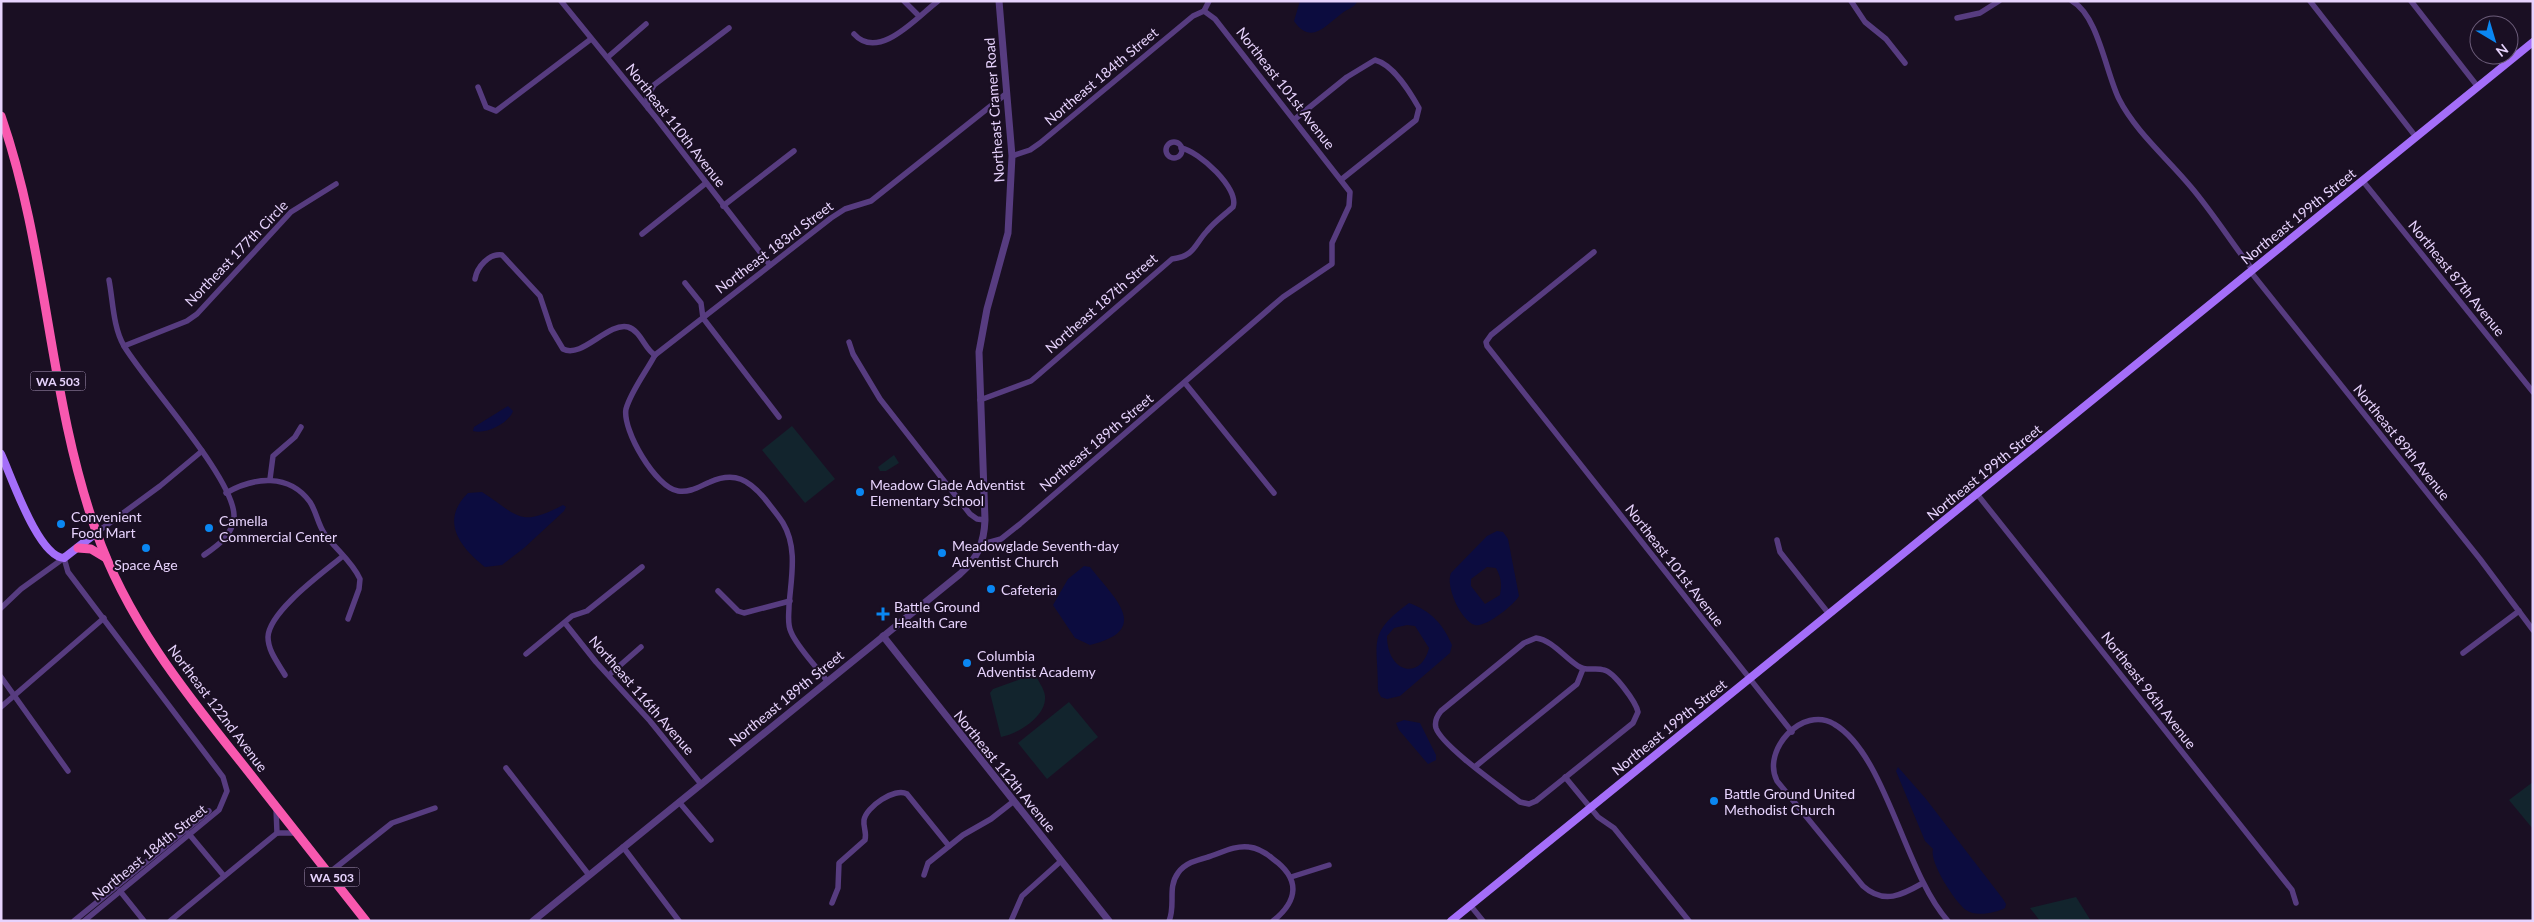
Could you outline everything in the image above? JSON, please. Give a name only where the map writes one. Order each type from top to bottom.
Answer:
[{"type":"highway","name":"Northeast 122nd Avenue","points":[[1,116],[18,169],[31,227],[74,464],[96,533],[107,558],[130,607],[159,655],[185,692],[366,921]]},
{"type":"highway","points":[[78,548],[91,549],[107,558]]},
{"type":"main road","name":"Northeast 199th Street","points":[[1451,921],[2533,42]]},
{"type":"main road","points":[[1,454],[34,528],[53,555],[64,558],[96,533]]},
{"type":"street","name":"Northeast 110th Avenue","points":[[561,1],[608,57],[770,265]]},
{"type":"street","points":[[904,1],[919,16]]},
{"type":"street","points":[[854,34],[865,42],[880,42],[899,33],[938,1]]},
{"type":"street","name":"Northeast Cramer Road","points":[[983,544],[985,520],[979,352],[987,309],[1008,233],[1012,197],[1012,156],[999,1]]},
{"type":"street","points":[[1204,11],[1209,1]]},
{"type":"street","points":[[1851,1],[1871,27],[1886,39],[1905,64]]},
{"type":"street","points":[[1957,18],[1980,13],[1999,1]]},
{"type":"street","name":"Northeast 89th Avenue","points":[[2072,1],[2081,6],[2089,21],[2116,93],[2126,110],[2191,186],[2251,270],[2533,630]]},
{"type":"street","points":[[2310,1],[2416,137]]},
{"type":"street","points":[[2411,1],[2478,87]]},
{"type":"street","name":"Northeast 101st Avenue","points":[[1204,11],[1216,19],[1344,181]]},
{"type":"street","name":"Northeast 184th Street","points":[[1012,156],[1030,150],[1040,143],[1193,16],[1204,11]]},
{"type":"street","points":[[608,57],[646,24]]},
{"type":"street","points":[[648,108],[647,97],[654,85],[729,28]]},
{"type":"street","points":[[478,87],[486,107],[496,111],[591,39]]},
{"type":"street","points":[[1295,119],[1362,66],[1375,60],[1382,62],[1412,96],[1419,108],[1416,120],[1344,181]]},
{"type":"street","name":"Northeast 183rd Street","points":[[656,356],[832,218],[845,209],[871,201],[1007,93]]},
{"type":"street","name":"Northeast 187th Street","points":[[980,400],[1030,381],[1037,376],[1172,259],[1179,258],[1200,244],[1208,229],[1233,207],[1232,194],[1216,170],[1201,157],[1181,148]]},
{"type":"street","points":[[723,206],[794,151]]},
{"type":"street","name":"Northeast 87th Avenue","points":[[2362,180],[2533,392]]},
{"type":"street","name":"Northeast 189th Street","points":[[533,921],[967,568],[983,544],[1000,539],[1020,524],[1283,297],[1331,266],[1334,260],[1332,243],[1334,236],[1349,206],[1350,192],[1344,181]]},
{"type":"street","points":[[642,234],[706,183]]},
{"type":"street","name":"Northeast 177th Circle","points":[[124,346],[187,321],[197,314],[291,212],[336,184]]},
{"type":"street","name":"Northeast 101st Avenue","points":[[1594,252],[1491,335],[1486,342],[1487,346],[1748,679],[1792,732]]},
{"type":"street","points":[[475,279],[482,264],[493,255],[502,255],[540,296],[551,329],[562,349],[574,351],[615,329],[626,327],[633,330],[656,356],[627,406],[628,429],[657,478],[670,489],[682,492],[692,490],[718,478],[734,476],[745,479],[756,488],[780,518],[789,536],[792,558],[790,631],[827,681]]},
{"type":"street","points":[[109,280],[118,332],[124,346],[138,368],[202,451],[226,493],[233,510],[232,526],[224,539],[204,555]]},
{"type":"street","points":[[685,283],[702,304],[703,318],[779,417]]},
{"type":"street","points":[[849,342],[853,354],[880,399],[970,514],[977,519],[985,520]]},
{"type":"street","points":[[1185,383],[1274,493]]},
{"type":"street","points":[[270,479],[273,456],[295,437],[301,427]]},
{"type":"street","points":[[96,533],[160,486],[202,451]]},
{"type":"street","points":[[226,493],[270,479],[283,481],[305,497],[313,508],[323,532],[360,579],[359,589],[348,618]]},
{"type":"street","name":"Northeast 96th Avenue","points":[[1977,494],[2292,890],[2296,904]]},
{"type":"street","points":[[1777,540],[1780,552],[1829,614]]},
{"type":"street","points":[[285,675],[270,649],[269,630],[284,609],[343,556]]},
{"type":"street","points":[[1,608],[16,593],[64,558],[68,572],[104,618],[1,707]]},
{"type":"street","points":[[526,654],[572,616],[587,611],[642,567]]},
{"type":"street","points":[[718,591],[738,610],[744,613],[790,601]]},
{"type":"street","points":[[2463,653],[2519,611]]},
{"type":"street","name":"Northeast 184th Street","points":[[84,921],[220,810],[226,799],[226,785],[220,771],[163,700],[104,618]]},
{"type":"street","name":"Northeast 116th Avenue","points":[[565,623],[644,713],[701,784]]},
{"type":"street","name":"Northeast 112th Avenue","points":[[883,636],[1109,921]]},
{"type":"street","points":[[1533,638],[1545,640],[1583,669],[1601,669],[1610,673],[1636,704],[1637,718],[1534,802],[1528,804],[1520,802],[1441,736],[1435,722],[1441,711],[1533,638]]},
{"type":"street","points":[[609,675],[641,647]]},
{"type":"street","points":[[1476,766],[1577,684],[1583,669]]},
{"type":"street","points":[[1,677],[68,771]]},
{"type":"street","points":[[1923,883],[1904,894],[1890,897],[1876,895],[1863,886],[1774,775],[1772,762],[1775,750],[1792,732],[1802,724],[1821,720],[1834,723],[1852,741],[1875,777],[1923,883],[1948,921]]},
{"type":"street","points":[[506,768],[590,875]]},
{"type":"street","points":[[1565,777],[1598,817],[1614,828],[1689,921]]},
{"type":"street","points":[[832,903],[838,888],[839,863],[864,840],[866,815],[890,794],[900,791],[908,796],[949,846]]},
{"type":"street","points":[[924,875],[928,863],[949,846],[1014,801]]},
{"type":"street","points":[[679,802],[711,840]]},
{"type":"street","points":[[276,807],[277,833]]},
{"type":"street","points":[[329,873],[392,822],[435,808]]},
{"type":"street","name":"Northeast 184th Street","points":[[74,921],[209,811]]},
{"type":"street","points":[[186,830],[224,876]]},
{"type":"street","points":[[170,921],[277,833],[297,833]]},
{"type":"street","points":[[623,847],[679,921]]},
{"type":"street","points":[[1169,921],[1173,906],[1171,887],[1174,878],[1184,866],[1237,847],[1248,847],[1267,854],[1280,864],[1291,877],[1293,886],[1290,904],[1273,921]]},
{"type":"street","points":[[1011,921],[1022,896],[1061,861]]},
{"type":"street","points":[[1291,877],[1329,864]]},
{"type":"street","points":[[120,891],[144,921]]},
{"type":"street","points":[[1470,905],[1483,921]]},
{"type":"shaded area","points":[[1300,1],[1357,2],[1324,28],[1312,33],[1300,28],[1294,21]]},
{"type":"shaded area","points":[[508,406],[513,411],[502,424],[490,430],[473,431],[474,427]]},
{"type":"shaded area","points":[[792,426],[835,479],[805,503],[762,450]]},
{"type":"shaded area","points":[[894,455],[899,463],[886,471],[880,471],[878,467]]},
{"type":"shaded area","points":[[482,492],[512,513],[520,516],[537,516],[563,505],[566,507],[524,548],[502,565],[485,567],[467,551],[456,533],[454,523],[455,513],[468,493]]},
{"type":"shaded area","points":[[1497,531],[1503,532],[1508,539],[1519,596],[1499,615],[1485,623],[1475,625],[1465,617],[1455,602],[1450,579],[1451,573],[1487,536]],"holes":[[[1487,567],[1496,568],[1501,581],[1500,595],[1485,604],[1471,586],[1471,579]]]},
{"type":"shaded area","points":[[1084,566],[1090,567],[1117,601],[1123,612],[1124,622],[1120,631],[1109,639],[1090,645],[1075,638],[1053,605],[1068,579]]},
{"type":"shaded area","points":[[1409,603],[1417,606],[1435,619],[1445,631],[1452,645],[1450,653],[1400,696],[1387,699],[1381,697],[1378,691],[1377,641],[1380,632],[1395,614]],"holes":[[[1407,625],[1415,626],[1429,648],[1425,658],[1419,665],[1405,668],[1398,665],[1392,658],[1388,648],[1387,636],[1394,628]]]},
{"type":"shaded area","points":[[1035,674],[1045,696],[1041,710],[1023,728],[1001,737],[990,693],[993,689]]},
{"type":"shaded area","points":[[1069,702],[1098,737],[1047,779],[1018,743]]},
{"type":"shaded area","points":[[1404,720],[1420,723],[1436,755],[1436,760],[1428,764],[1399,730],[1396,723]]},
{"type":"shaded area","points":[[1898,767],[1926,799],[2003,899],[2006,904],[2005,908],[1991,913],[1980,914],[1970,912],[1961,906],[1939,872],[1935,863],[1933,849],[1925,841],[1896,771]]},
{"type":"shaded area","points":[[2533,782],[2533,829],[2509,800]]},
{"type":"shaded area","points":[[2076,897],[2091,921],[2040,921],[2030,908]]},
{"type":"place","name":"Meadow Glade Adventist Elementary School","points":[[860,492]]},
{"type":"place","name":"Convenient Food Mart","points":[[61,524]]},
{"type":"place","name":"Camella Commercial Center","points":[[209,528]]},
{"type":"place","name":"Space Age","points":[[146,548]]},
{"type":"place","name":"Meadowglade Seventh-day Adventist Church","points":[[942,553]]},
{"type":"place","name":"Cafeteria","points":[[991,589]]},
{"type":"place","name":"Battle Ground Health Care","points":[[883,614]]},
{"type":"place","name":"Columbia Adventist Academy","points":[[967,663]]},
{"type":"place","name":"Battle Ground United Methodist Church","points":[[1714,801]]}]
